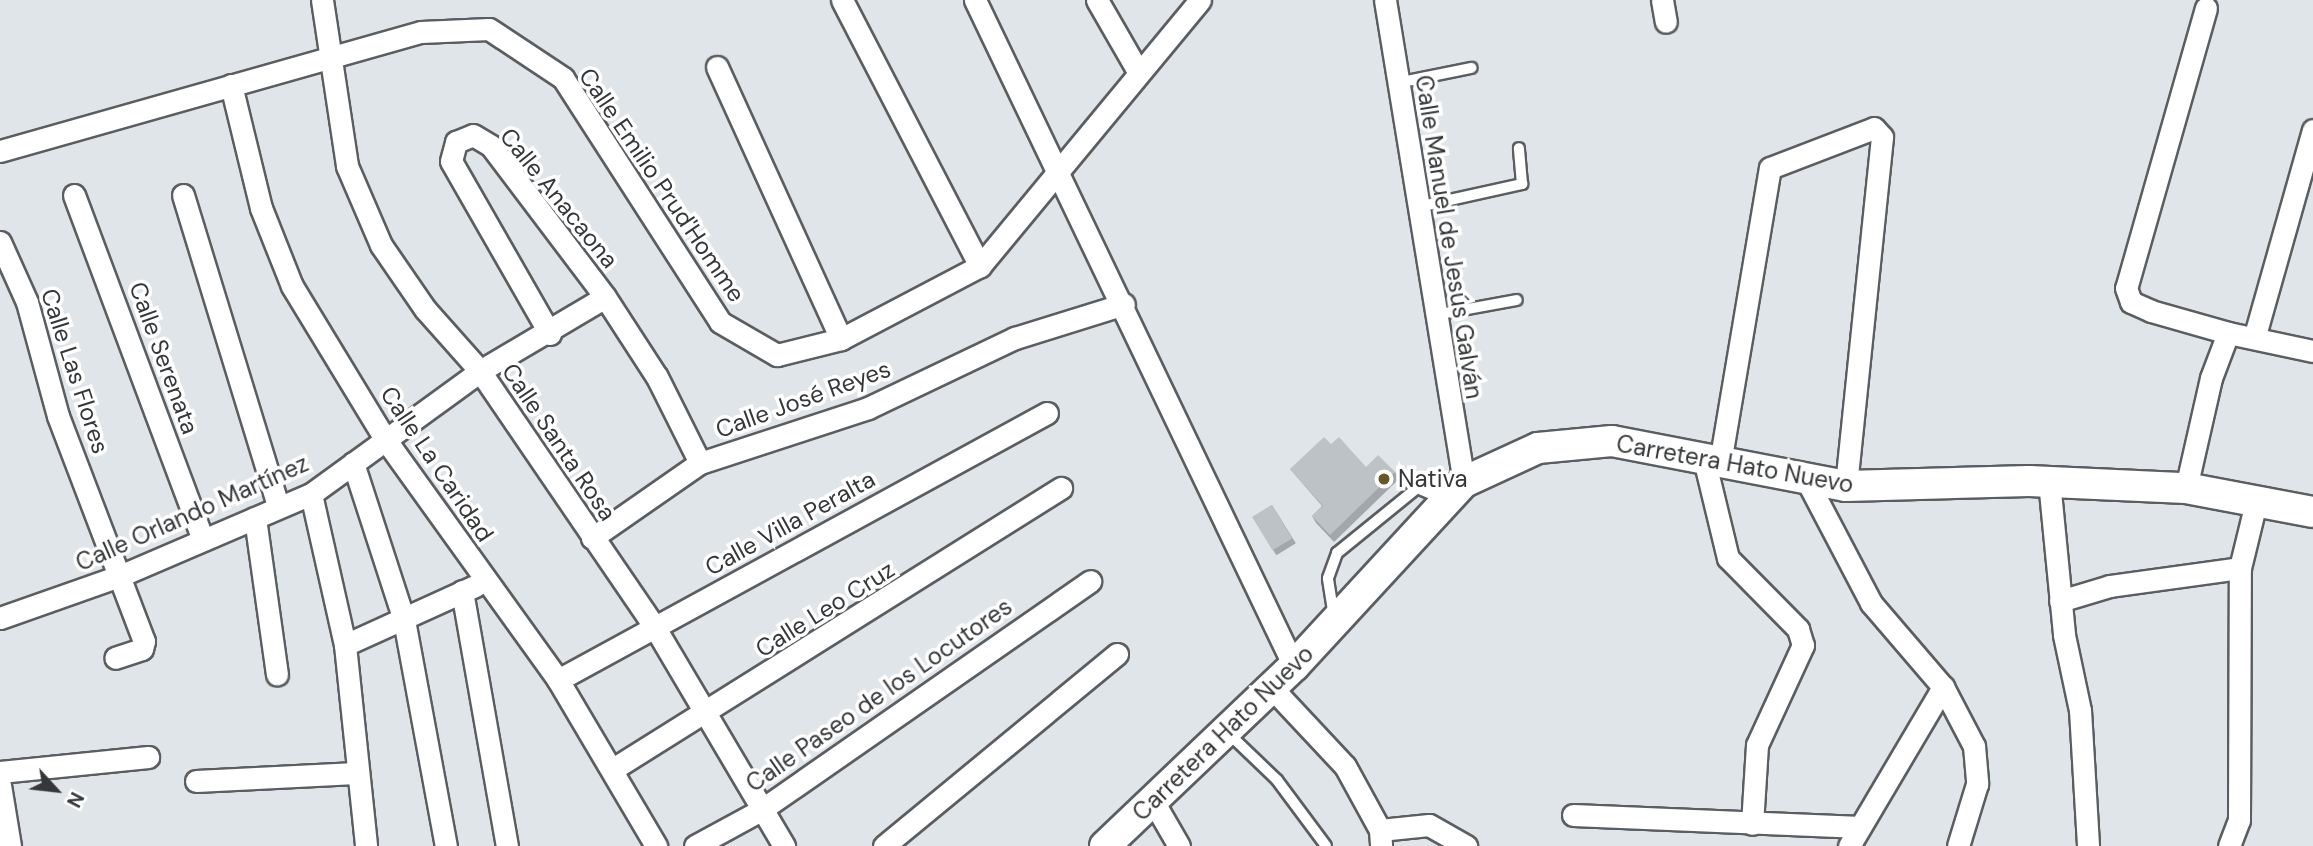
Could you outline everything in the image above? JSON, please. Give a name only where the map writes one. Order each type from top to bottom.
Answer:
[{"type":"main road","name":"Carretera Hato Nuevo","points":[[1105,846],[1294,666],[1454,491],[1492,465],[1567,443],[1612,441],[1807,481],[1846,486],[2049,481],[2186,488],[2257,498],[2313,512]]},
{"type":"street","name":"Calle Santa Rosa","points":[[322,0],[327,57],[347,166],[381,245],[480,371],[654,626],[709,711],[761,810],[784,846]]},
{"type":"street","points":[[842,0],[980,265]]},
{"type":"street","points":[[975,0],[1062,173],[1294,666]]},
{"type":"street","points":[[1097,0],[1139,73]]},
{"type":"street","name":"Calle Emilio Prud'Homme","points":[[0,151],[421,32],[489,29],[563,78],[720,322],[777,355],[841,339],[980,265],[1062,173],[1139,73],[1200,0]]},
{"type":"street","name":"Calle Manuel de Jesús Galván","points":[[1385,0],[1435,315],[1454,491]]},
{"type":"street","points":[[1662,0],[1666,22]]},
{"type":"street","points":[[2206,8],[2126,288],[2131,302],[2151,311],[2228,333],[2255,335],[2313,351]]},
{"type":"street","points":[[717,67],[841,339]]},
{"type":"street","name":"Calle La Caridad","points":[[231,85],[261,208],[292,286],[385,439],[558,680],[613,769],[656,846]]},
{"type":"street","points":[[1752,824],[1757,745],[1803,645],[1798,629],[1728,558],[1712,461],[1770,168],[1874,128],[1882,137],[1846,486]]},
{"type":"street","points":[[2255,335],[2313,130]]},
{"type":"street","name":"Calle Anacaona","points":[[550,334],[451,161],[456,142],[473,135],[491,146],[605,297],[657,377],[700,463]]},
{"type":"street","name":"Calle Serenata","points":[[74,195],[203,540]]},
{"type":"street","points":[[183,195],[278,506]]},
{"type":"street","name":"Calle Las Flores","points":[[0,242],[27,302],[58,416],[122,575],[144,641],[142,649],[115,658]]},
{"type":"street","name":"Calle Orlando Martínez","points":[[0,618],[122,575],[311,494],[480,371],[550,334],[605,297]]},
{"type":"street","name":"Calle José Reyes","points":[[592,538],[700,463],[868,408],[1015,338],[1124,304]]},
{"type":"street","points":[[2186,488],[2211,378],[2228,333]]},
{"type":"street","name":"Calle Villa Peralta","points":[[558,680],[1046,413]]},
{"type":"street","points":[[353,463],[404,620],[446,846]]},
{"type":"street","points":[[1807,481],[1871,603],[1943,687],[1974,746],[1977,784],[1958,846]]},
{"type":"street","points":[[2049,481],[2060,601],[2080,710],[2088,846]]},
{"type":"street","name":"Calle Leo Cruz","points":[[613,769],[1061,488]]},
{"type":"street","points":[[311,494],[345,645],[356,773],[366,846]]},
{"type":"street","points":[[2229,846],[2238,820],[2240,568],[2257,498]]},
{"type":"street","points":[[255,518],[277,674]]},
{"type":"street","points":[[2060,601],[2123,584],[2240,568]]},
{"type":"street","points":[[345,645],[486,581]]},
{"type":"street","name":"Calle Paseo de los Locutores","points":[[695,846],[761,810],[1090,581]]},
{"type":"street","points":[[462,591],[507,846]]},
{"type":"street","points":[[884,846],[1117,654]]},
{"type":"street","points":[[1271,687],[1345,766],[1380,838],[1429,825],[1466,846]]},
{"type":"street","points":[[1573,815],[1752,824],[1852,837],[1891,784],[1943,687]]},
{"type":"street","points":[[0,772],[148,757]]},
{"type":"street","points":[[196,781],[356,773]]},
{"type":"street","points":[[0,785],[10,846]]},
{"type":"street","points":[[1153,801],[1179,846]]},
{"type":"lane","points":[[1397,83],[1471,68]]},
{"type":"lane","points":[[1417,207],[1522,184],[1519,148]]},
{"type":"lane","points":[[1435,315],[1517,300]]},
{"type":"lane","points":[[1335,624],[1328,578],[1337,553],[1417,488],[1454,491]]},
{"type":"lane","points":[[1226,730],[1277,780],[1326,846]]},
{"type":"building","points":[[1324,437],[1331,444],[1339,437],[1366,467],[1378,455],[1395,472],[1330,535],[1312,516],[1323,506],[1290,469]]},
{"type":"building","points":[[1272,505],[1292,538],[1272,550],[1252,517]]},
{"type":"place","name":"Nativa","points":[[1384,479]]}]
